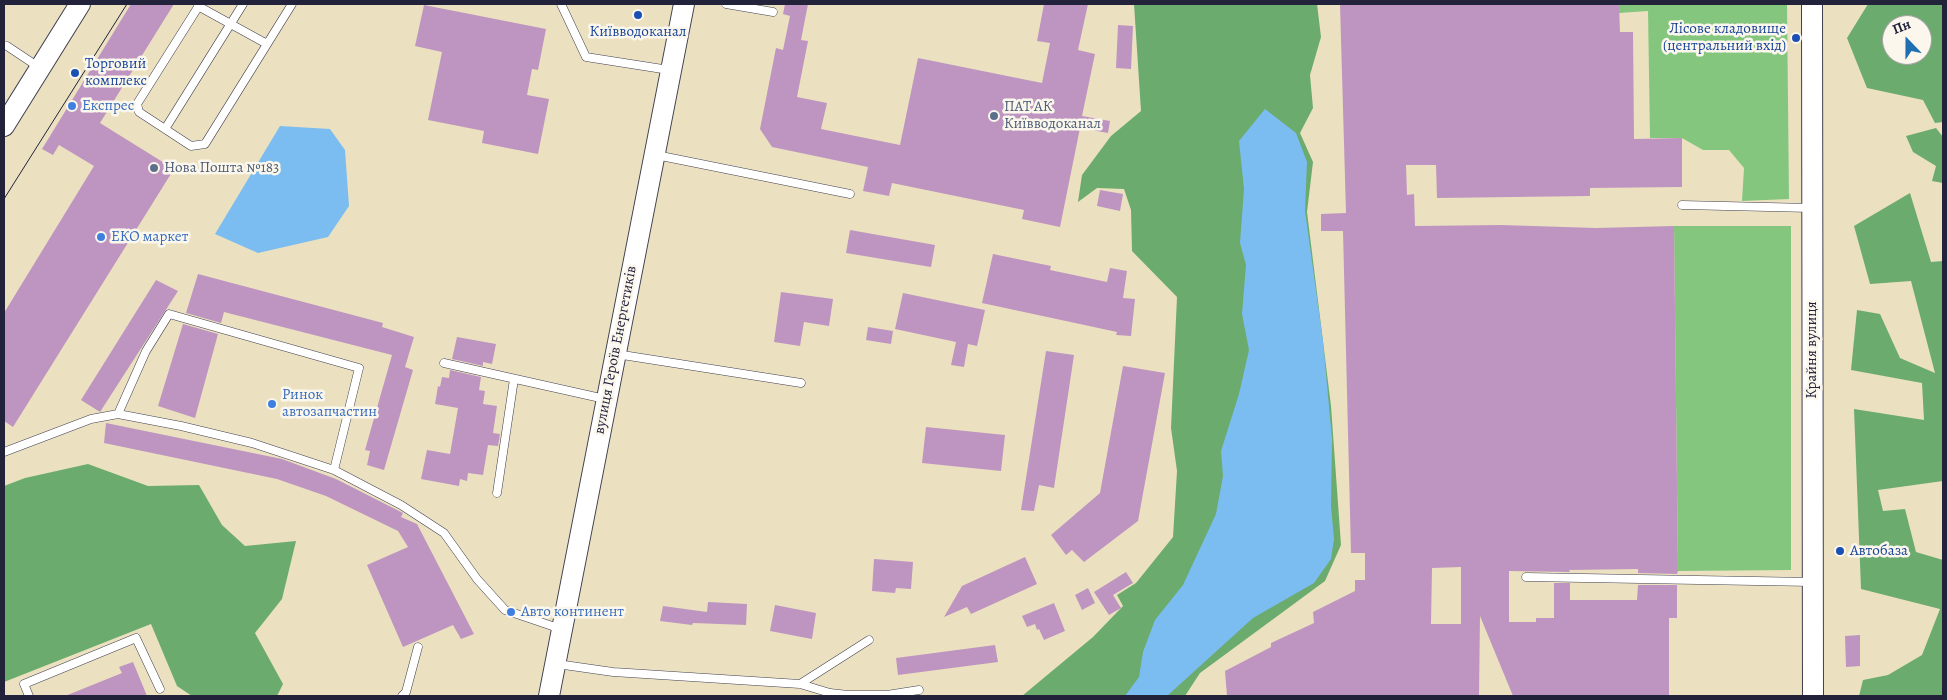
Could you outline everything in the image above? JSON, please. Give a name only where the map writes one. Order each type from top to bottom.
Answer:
[{"type":"street","points":[[4,126],[80,4]]},
{"type":"street","name":"вулиця Героїв Енергетиків","points":[[549,696],[684,4]]},
{"type":"street","name":"Крайня вулиця","points":[[1812,4],[1813,696]]},
{"type":"lane","points":[[165,129],[244,4]]},
{"type":"lane","points":[[267,44],[199,5],[137,104],[139,112],[191,146],[206,144],[292,4]]},
{"type":"lane","points":[[560,4],[586,57],[671,70]]},
{"type":"lane","points":[[726,4],[773,12]]},
{"type":"lane","points":[[7,46],[40,68]]},
{"type":"lane","points":[[654,155],[850,194]]},
{"type":"lane","points":[[1682,206],[1811,208]]},
{"type":"lane","points":[[118,414],[146,351],[169,314],[359,368],[334,470]]},
{"type":"lane","points":[[616,354],[800,382]]},
{"type":"lane","points":[[444,363],[607,399]]},
{"type":"lane","points":[[497,493],[514,379]]},
{"type":"lane","points":[[4,452],[91,419],[118,414],[181,426],[252,443],[334,470],[401,505],[444,533],[477,579],[505,610],[562,630]]},
{"type":"lane","points":[[1526,577],[1812,582]]},
{"type":"lane","points":[[29,696],[24,684],[136,638],[160,689]]},
{"type":"lane","points":[[800,684],[870,640]]},
{"type":"lane","points":[[402,696],[406,692],[418,647]]},
{"type":"lane","points":[[555,664],[613,672],[800,684],[830,693],[848,695],[887,696],[919,690]]},
{"type":"green space","points":[[1134,4],[1317,4],[1321,37],[1310,75],[1313,108],[1300,133],[1313,162],[1307,212],[1331,406],[1341,545],[1325,581],[1200,673],[1185,696],[1022,696],[1093,637],[1123,606],[1117,595],[1136,583],[1173,537],[1177,471],[1171,428],[1177,297],[1132,251],[1131,210],[1124,189],[1097,188],[1078,202],[1082,175],[1111,136],[1141,111]]},
{"type":"green space","points":[[1619,4],[1787,4],[1789,199],[1742,201],[1744,168],[1729,150],[1703,150],[1682,138],[1650,138],[1648,11],[1619,13]]},
{"type":"green space","points":[[1868,4],[1943,4],[1943,122],[1935,123],[1923,100],[1867,88],[1847,38]]},
{"type":"green space","points":[[1936,128],[1943,137],[1943,183],[1932,181],[1936,166],[1913,152],[1906,136]]},
{"type":"green space","points":[[1910,193],[1931,262],[1943,261],[1943,481],[1878,490],[1883,511],[1905,509],[1916,552],[1943,560],[1943,696],[1859,696],[1863,680],[1888,675],[1922,655],[1940,609],[1861,589],[1854,409],[1924,420],[1922,383],[1851,370],[1857,310],[1880,314],[1900,358],[1935,373],[1911,281],[1870,284],[1854,226]]},
{"type":"green space","points":[[1674,226],[1791,226],[1791,570],[1678,571]]},
{"type":"green space","points":[[88,464],[148,486],[199,485],[222,525],[245,546],[296,541],[282,599],[255,633],[283,684],[277,696],[192,696],[177,686],[151,624],[4,682],[4,486],[25,478]]},
{"type":"water","points":[[1265,109],[1296,133],[1307,162],[1305,211],[1323,341],[1332,439],[1331,506],[1334,539],[1331,559],[1314,583],[1253,618],[1167,696],[1125,696],[1139,677],[1143,652],[1155,620],[1183,585],[1216,514],[1223,476],[1221,451],[1239,394],[1249,350],[1242,314],[1246,265],[1240,243],[1244,189],[1239,141]]},
{"type":"water","points":[[280,126],[330,129],[345,150],[349,206],[328,237],[258,253],[215,234]]},
{"type":"building","points":[[131,4],[174,4],[100,123],[174,169],[13,427],[4,421],[4,313],[94,166],[59,145],[53,155],[42,149]]},
{"type":"building","name":"ПАТ АК Київводоканал","points":[[785,4],[808,4],[801,40],[808,41],[797,97],[827,103],[821,129],[900,145],[918,58],[1042,83],[1050,43],[1037,41],[1044,4],[1088,4],[1078,50],[1095,54],[1082,116],[1110,121],[1108,133],[1080,128],[1060,227],[1022,219],[1024,210],[892,183],[889,196],[863,191],[868,167],[772,147],[760,129],[776,48],[783,50],[790,16],[783,14]]},
{"type":"building","points":[[1340,4],[1619,4],[1620,32],[1633,32],[1634,139],[1682,138],[1682,187],[1590,188],[1590,196],[1437,198],[1436,165],[1406,165],[1407,195],[1414,194],[1415,226],[1501,225],[1596,228],[1674,226],[1677,574],[1638,573],[1638,569],[1569,570],[1570,572],[1509,571],[1509,622],[1536,622],[1536,618],[1554,618],[1554,583],[1570,583],[1570,600],[1637,600],[1638,585],[1677,585],[1677,618],[1669,618],[1669,696],[1513,696],[1480,616],[1479,696],[1227,696],[1225,671],[1271,647],[1271,643],[1314,623],[1313,612],[1355,591],[1355,580],[1365,580],[1365,553],[1351,553],[1343,231],[1321,231],[1321,214],[1346,213]],"holes":[[[1461,567],[1461,624],[1431,624],[1432,568]]]},
{"type":"building","points":[[424,5],[546,29],[538,70],[532,69],[527,95],[549,99],[538,154],[482,143],[484,131],[428,120],[442,52],[415,46]]},
{"type":"building","points":[[1118,25],[1133,26],[1131,69],[1116,68]]},
{"type":"building","points":[[1100,190],[1123,194],[1120,211],[1097,206]]},
{"type":"building","points":[[850,230],[935,245],[931,267],[846,253]]},
{"type":"building","points":[[993,254],[1051,266],[1050,270],[1107,282],[1110,268],[1127,271],[1123,298],[1135,299],[1131,336],[1116,335],[1117,332],[982,303]]},
{"type":"building","points":[[198,274],[383,323],[382,327],[414,337],[405,367],[413,370],[384,470],[367,465],[370,451],[365,450],[392,355],[224,312],[221,323],[186,313]]},
{"type":"building","points":[[156,280],[178,291],[100,412],[81,400]]},
{"type":"building","points":[[781,292],[833,299],[829,326],[804,322],[800,346],[774,342]]},
{"type":"building","points":[[903,293],[985,310],[977,346],[968,344],[964,367],[951,365],[956,342],[895,329]]},
{"type":"building","points":[[183,324],[218,334],[195,418],[158,406]]},
{"type":"building","points":[[868,327],[893,331],[891,344],[866,340]]},
{"type":"building","points":[[457,337],[496,344],[492,364],[483,362],[483,366],[452,359]]},
{"type":"building","points":[[1046,351],[1074,355],[1054,488],[1039,485],[1034,511],[1021,510]]},
{"type":"building","points":[[1123,366],[1165,373],[1138,521],[1084,562],[1072,550],[1066,555],[1051,535],[1100,493]]},
{"type":"building","points":[[450,370],[481,377],[479,390],[485,391],[483,404],[497,406],[493,433],[500,434],[498,446],[488,445],[483,475],[468,473],[467,481],[460,479],[459,486],[421,479],[427,450],[450,454],[458,408],[435,404],[438,386],[440,387],[442,377],[449,378]]},
{"type":"building","points":[[106,423],[282,459],[336,479],[403,513],[401,517],[417,524],[474,634],[461,639],[453,625],[403,647],[367,565],[408,547],[398,531],[326,496],[277,479],[104,443]]},
{"type":"building","points":[[926,427],[1005,435],[1001,471],[922,463]]},
{"type":"building","points":[[1025,557],[1037,584],[971,614],[967,607],[944,617],[962,586]]},
{"type":"building","points":[[874,559],[913,562],[911,589],[896,588],[895,593],[872,591]]},
{"type":"building","points":[[1126,572],[1133,583],[1113,595],[1121,608],[1109,615],[1094,592]]},
{"type":"building","points":[[1088,588],[1095,603],[1082,610],[1075,595]]},
{"type":"building","points":[[708,602],[747,604],[746,625],[693,623],[692,625],[660,621],[663,606],[707,612]]},
{"type":"building","points":[[1054,603],[1065,631],[1044,640],[1035,624],[1027,627],[1022,616]]},
{"type":"building","points":[[775,605],[816,613],[812,639],[770,631]]},
{"type":"building","points":[[1860,635],[1860,666],[1846,667],[1845,636]]},
{"type":"building","points":[[995,645],[998,662],[898,675],[896,658]]},
{"type":"building","points":[[133,662],[147,696],[65,696],[122,673],[119,667]]},
{"type":"tram line","points":[[4,199],[127,4]]},
{"type":"place","name":"Київводоканал","points":[[638,15]]},
{"type":"place","name":"Лісове кладовище (центральний вхід)","points":[[1796,38]]},
{"type":"place","name":"Торговий комплекс","points":[[75,73]]},
{"type":"place","name":"Експрес","points":[[72,106]]},
{"type":"place","name":"ПАТ АК Київводоканал","points":[[994,116]]},
{"type":"place","name":"Нова Пошта №183","points":[[154,168]]},
{"type":"place","name":"ЕКО маркет","points":[[101,237]]},
{"type":"place","name":"Ринок автозапчастин","points":[[272,404]]},
{"type":"place","name":"Автобаза","points":[[1840,551]]},
{"type":"place","name":"Авто континент","points":[[511,612]]}]
